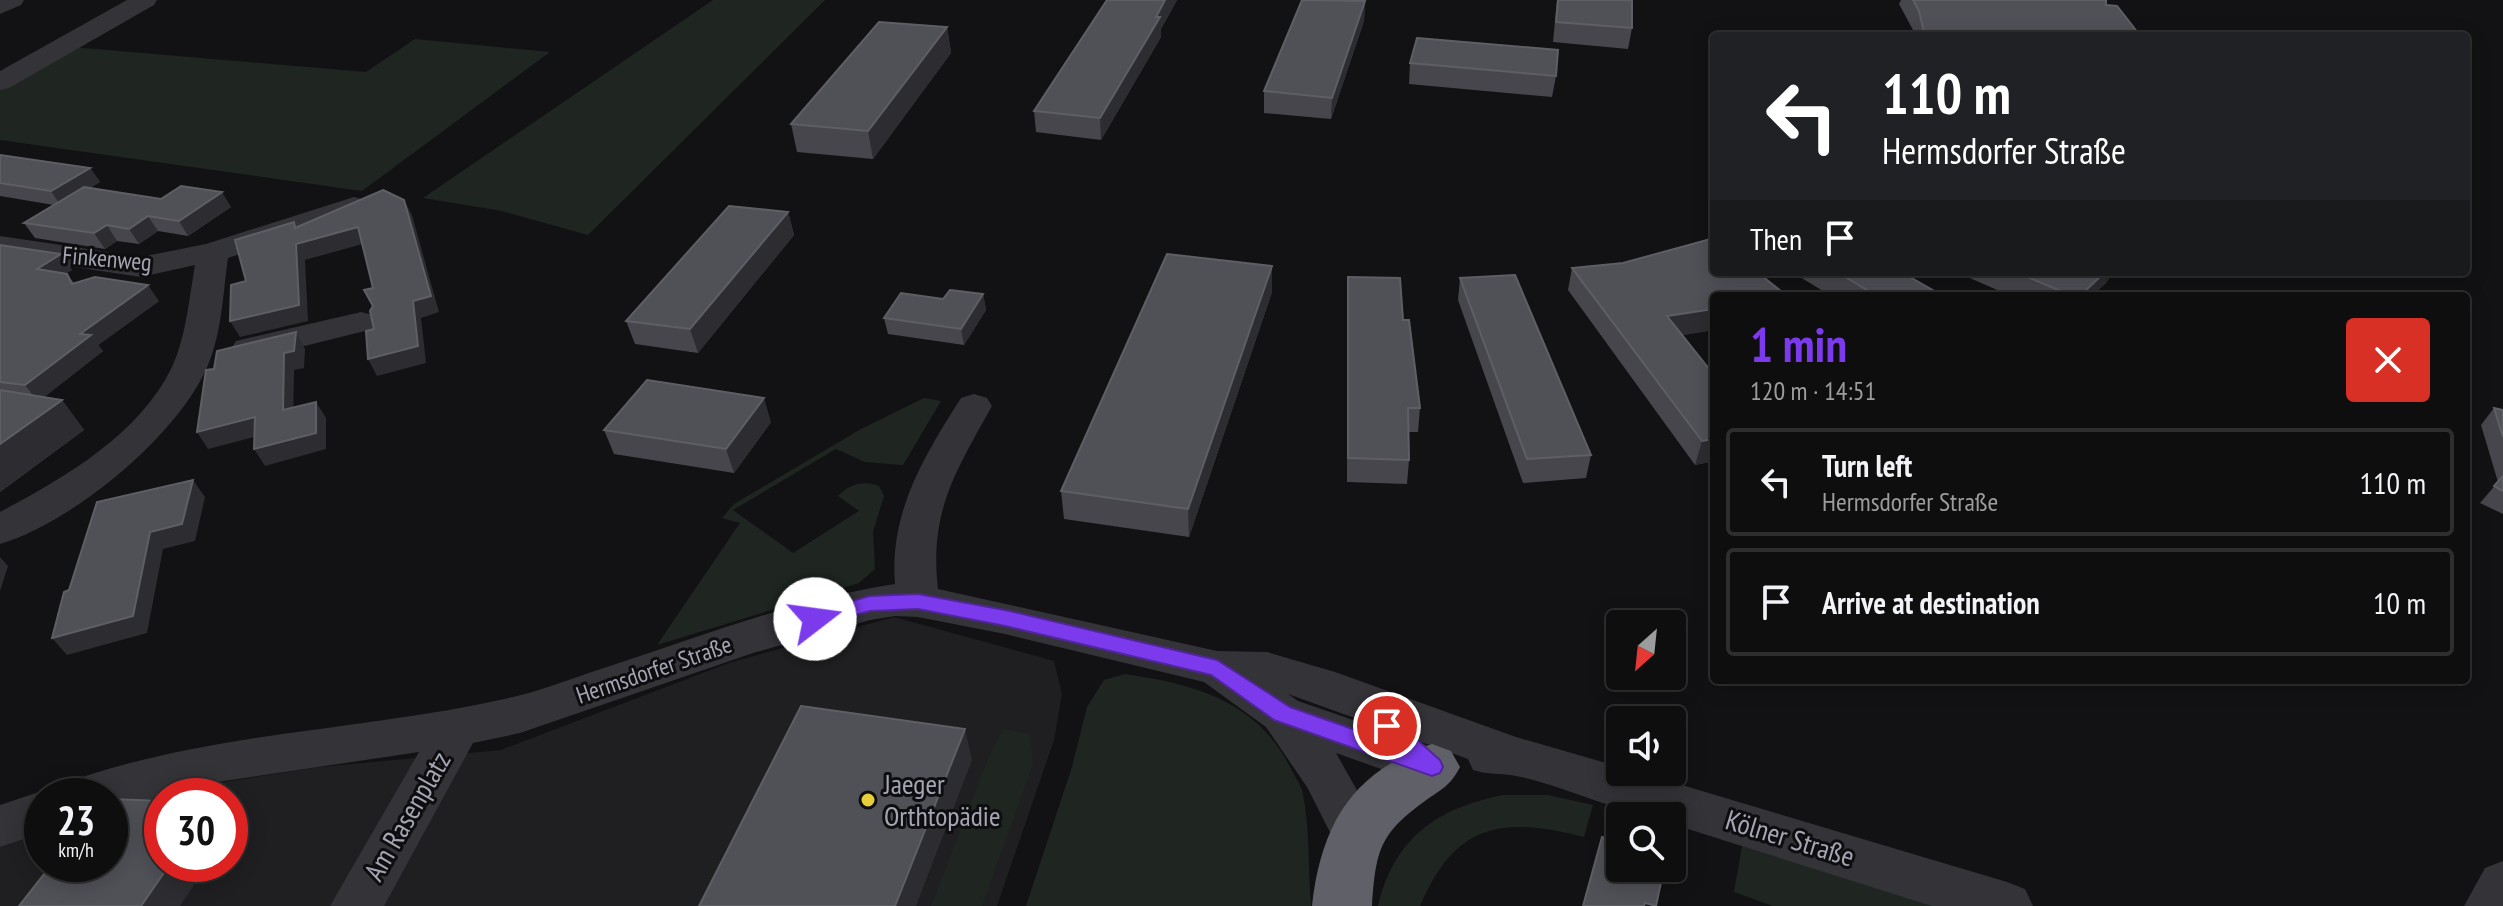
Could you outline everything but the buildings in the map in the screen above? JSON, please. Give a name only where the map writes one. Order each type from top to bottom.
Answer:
[{"type":"highway","points":[[1342,906],[1348,850],[1356,833],[1395,789],[1432,767]]},
{"type":"street","points":[[0,7],[12,0]]},
{"type":"street","points":[[0,82],[145,0]]},
{"type":"street","name":"Finkenweg","points":[[0,246],[141,267],[213,252],[322,218],[367,200]]},
{"type":"street","points":[[0,273],[33,251]]},
{"type":"street","points":[[0,530],[45,506],[151,426],[175,396],[191,363],[213,252]]},
{"type":"street","points":[[191,363],[361,322]]},
{"type":"street","points":[[918,601],[914,559],[920,515],[931,482],[974,406]]},
{"type":"street","name":"Hermsdorfer Straße","points":[[128,784],[211,763],[458,727],[551,705],[747,638],[842,611],[895,600],[918,601],[1005,618],[1217,668],[1267,670],[1319,685],[1514,756]]},
{"type":"street","name":"Hermsdorfer Straße","points":[[1217,668],[1282,714],[1432,767]]},
{"type":"street","name":"Hermsdorfer Straße","points":[[1319,685],[1387,726],[1432,767]]},
{"type":"street","name":"Hermsdorfer Straße","points":[[1282,714],[1324,773],[1356,833]]},
{"type":"street","name":"Am Rasenplatz","points":[[356,906],[458,727]]},
{"type":"street","name":"Kölner Straße","points":[[1432,767],[1471,757],[1514,756],[2007,906]]},
{"type":"street","points":[[0,826],[24,818]]},
{"type":"street","points":[[2490,906],[2503,884]]},
{"type":"shaded area","points":[[713,0],[825,0],[588,235],[502,211],[423,198]]},
{"type":"shaded area","points":[[415,39],[550,52],[362,191],[0,140],[0,88],[72,47],[366,72]]},
{"type":"shaded area","points":[[924,398],[941,401],[903,465],[865,462],[836,449],[733,510],[793,553],[859,511],[838,496],[843,492],[862,483],[879,486],[884,496],[873,532],[875,569],[859,583],[657,645],[740,523],[722,518],[734,504],[861,429]]},
{"type":"shaded area","points":[[894,617],[1054,661],[1062,694],[1054,740],[997,906],[0,906],[0,847],[24,839],[24,882],[128,882],[128,803],[144,797],[144,882],[248,882],[248,778],[320,767],[501,750],[729,663]]},
{"type":"shaded area","points":[[1125,674],[1175,683],[1220,699],[1241,711],[1276,744],[1303,794],[1311,906],[1026,906],[1072,767],[1087,707],[1104,680]]},
{"type":"shaded area","points":[[1003,729],[1030,734],[1033,764],[982,906],[931,906],[987,761]]},
{"type":"shaded area","points":[[1503,795],[1548,795],[1593,805],[1584,837],[1529,827],[1484,832],[1449,857],[1420,906],[1378,906],[1395,862],[1407,844],[1422,830],[1458,809]]},
{"type":"shaded area","points":[[1742,846],[1940,906],[1773,906],[1734,892]]},
{"type":"place","name":"Jaeger Orthtopädie","points":[[868,800]]},
{"type":"route","points":[[815,619],[870,604],[895,600],[918,601],[1005,618],[1217,668],[1282,714],[1432,767],[1387,726]]}]
